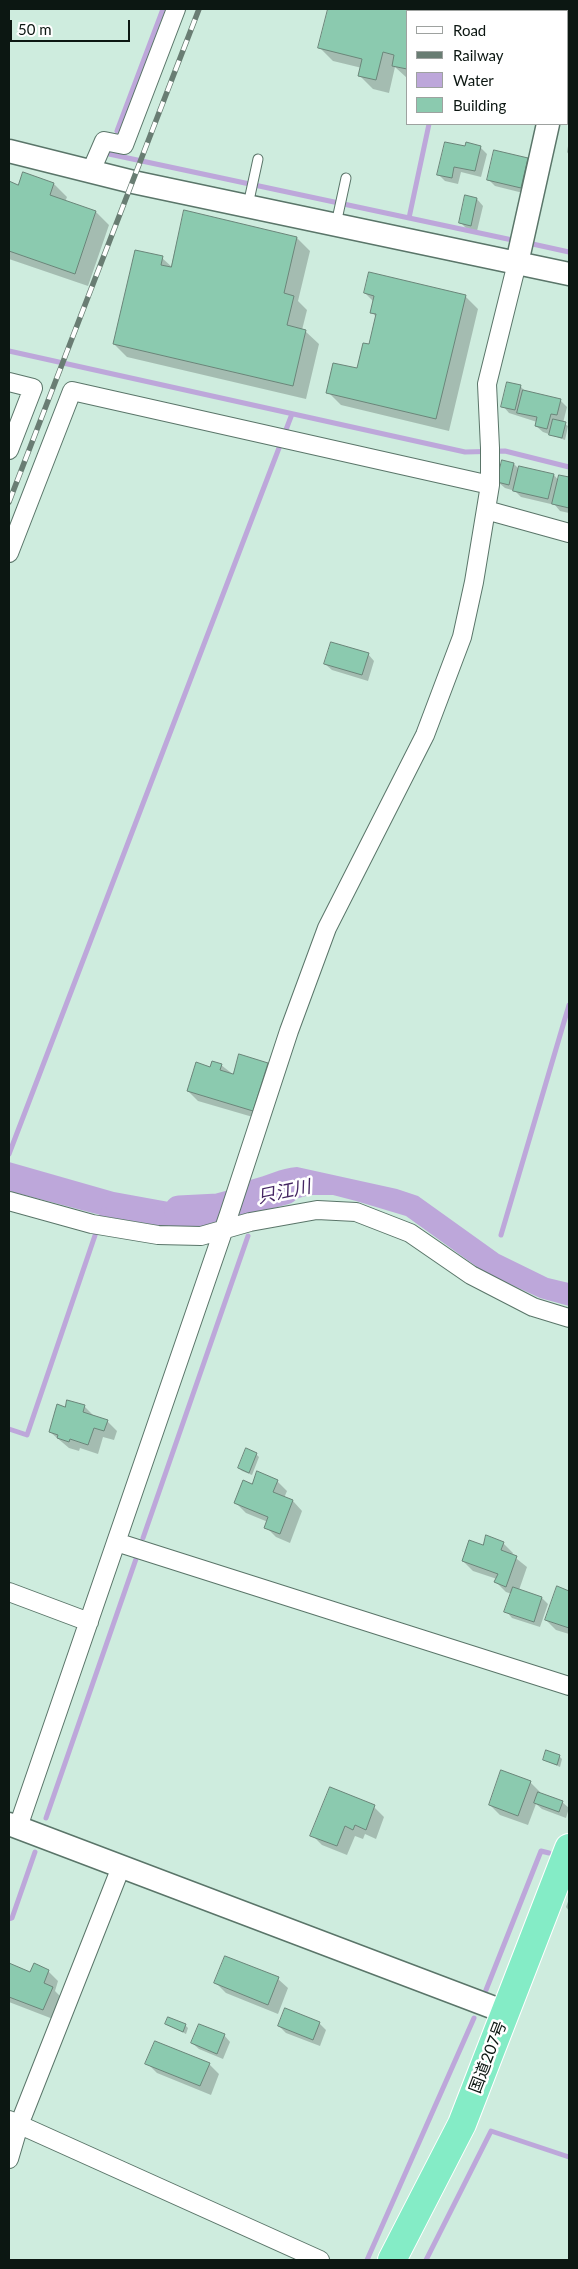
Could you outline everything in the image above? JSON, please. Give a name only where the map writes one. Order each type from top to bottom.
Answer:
[{"type":"highway","name":"国道207号","points":[[392,2260],[462,2124],[505,2012],[566,1865]]},
{"type":"street","points":[[91,171],[104,141],[124,144],[176,9]]},
{"type":"street","points":[[505,2012],[14,1826],[89,1622],[226,1222],[289,1031],[327,928],[425,735],[462,637],[474,582],[490,484],[487,384],[548,125]]},
{"type":"street","points":[[9,151],[91,171],[249,199],[337,218],[520,249],[569,274]]},
{"type":"street","points":[[9,382],[33,388],[9,450]]},
{"type":"street","points":[[9,553],[72,391],[490,484]]},
{"type":"street","points":[[486,510],[569,533]]},
{"type":"street","points":[[9,1201],[98,1225],[158,1235],[201,1236],[226,1222],[250,1222],[317,1210],[356,1212],[410,1233],[472,1275],[533,1307],[569,1318]]},
{"type":"street","points":[[116,1542],[569,1686]]},
{"type":"street","points":[[9,1592],[89,1622]]},
{"type":"street","points":[[9,2159],[14,2123],[121,1868]]},
{"type":"street","points":[[14,2123],[320,2260]]},
{"type":"lane","points":[[249,199],[258,159]]},
{"type":"lane","points":[[337,218],[346,178]]},
{"type":"water","points":[[9,1162],[114,1192],[169,1202],[213,1201],[220,1214],[207,1226],[168,1227],[108,1217],[9,1191]]},
{"type":"water","points":[[297,1167],[397,1189],[418,1196],[499,1254],[548,1278],[569,1283],[569,1306],[540,1298],[484,1272],[406,1216],[333,1195],[310,1195],[254,1210],[248,1196],[250,1180]]},
{"type":"building","points":[[328,9],[426,9],[406,10],[406,69],[392,66],[394,55],[383,52],[376,80],[358,76],[362,59],[318,48]]},
{"type":"building","points":[[445,142],[465,146],[466,142],[481,146],[475,171],[454,167],[452,178],[437,175]]},
{"type":"building","points":[[494,150],[528,158],[521,188],[487,180]]},
{"type":"building","points":[[23,172],[54,183],[50,195],[96,211],[75,274],[9,251],[9,181],[18,185]]},
{"type":"building","points":[[465,195],[477,198],[471,226],[459,223]]},
{"type":"building","points":[[184,210],[297,237],[284,293],[294,296],[287,325],[306,330],[293,386],[113,344],[135,250],[163,256],[161,265],[171,267]]},
{"type":"building","points":[[369,272],[466,295],[436,419],[326,393],[333,363],[357,368],[363,343],[369,344],[376,314],[370,313],[374,296],[364,293]]},
{"type":"building","points":[[507,382],[521,385],[515,410],[501,407]]},
{"type":"building","points":[[523,390],[561,399],[557,415],[551,414],[547,429],[535,426],[537,417],[517,413]]},
{"type":"building","points":[[553,419],[566,422],[562,438],[549,435]]},
{"type":"building","points":[[502,460],[514,463],[509,485],[497,482]]},
{"type":"building","points":[[519,466],[554,474],[548,499],[513,491]]},
{"type":"building","points":[[559,475],[569,477],[569,508],[552,504]]},
{"type":"building","points":[[331,642],[369,653],[362,675],[324,664]]},
{"type":"building","points":[[239,1054],[268,1063],[253,1111],[187,1091],[196,1062],[210,1067],[212,1061],[222,1064],[220,1070],[233,1074]]},
{"type":"building","points":[[67,1400],[85,1405],[83,1412],[108,1420],[104,1431],[94,1428],[88,1445],[70,1439],[69,1442],[57,1438],[58,1435],[49,1432],[57,1404],[65,1407]]},
{"type":"building","points":[[246,1448],[257,1453],[249,1473],[238,1468]]},
{"type":"building","points":[[257,1471],[278,1480],[273,1492],[293,1500],[280,1534],[264,1528],[268,1517],[234,1503],[243,1480],[252,1484]]},
{"type":"building","points":[[486,1535],[504,1542],[501,1550],[517,1556],[506,1587],[494,1582],[498,1574],[462,1561],[469,1540],[483,1545]]},
{"type":"building","points":[[557,1586],[569,1591],[569,1628],[545,1620]]},
{"type":"building","points":[[513,1587],[542,1597],[534,1622],[504,1612]]},
{"type":"building","points":[[546,1750],[560,1755],[557,1765],[543,1760]]},
{"type":"building","points":[[501,1770],[531,1781],[518,1816],[489,1805]]},
{"type":"building","points":[[330,1787],[375,1805],[366,1830],[355,1825],[353,1830],[345,1826],[337,1846],[310,1836]]},
{"type":"building","points":[[538,1792],[563,1801],[559,1812],[534,1803]]},
{"type":"building","points":[[225,1956],[279,1977],[268,2005],[214,1983]]},
{"type":"building","points":[[9,1963],[30,1972],[34,1963],[49,1970],[44,1983],[53,1987],[43,2010],[9,1997]]},
{"type":"building","points":[[285,2008],[320,2022],[313,2040],[278,2026]]},
{"type":"building","points":[[168,2017],[186,2024],[183,2032],[165,2024]]},
{"type":"building","points":[[199,2024],[225,2034],[217,2054],[191,2043]]},
{"type":"building","points":[[155,2041],[210,2063],[200,2086],[145,2064]]},
{"type":"waterway","points":[[117,131],[163,9]]},
{"type":"waterway","points":[[409,218],[429,125]]},
{"type":"waterway","points":[[109,154],[517,241]]},
{"type":"waterway","points":[[528,243],[569,252]]},
{"type":"waterway","points":[[9,351],[465,452],[505,451],[569,467]]},
{"type":"waterway","points":[[9,1154],[292,414]]},
{"type":"waterway","points":[[501,1235],[569,1005]]},
{"type":"waterway","name":"只江川","points":[[179,1210],[218,1208],[285,1190]]},
{"type":"waterway","points":[[9,1429],[27,1435],[104,1209]]},
{"type":"waterway","points":[[143,1538],[248,1236]]},
{"type":"waterway","points":[[46,1818],[136,1559]]},
{"type":"waterway","points":[[486,1990],[541,1851],[549,1853]]},
{"type":"waterway","points":[[9,1919],[12,1918],[35,1852]]},
{"type":"waterway","points":[[367,2260],[474,2018]]},
{"type":"waterway","points":[[426,2260],[491,2131],[569,2157]]},
{"type":"railway","points":[[9,502],[199,9]]}]
